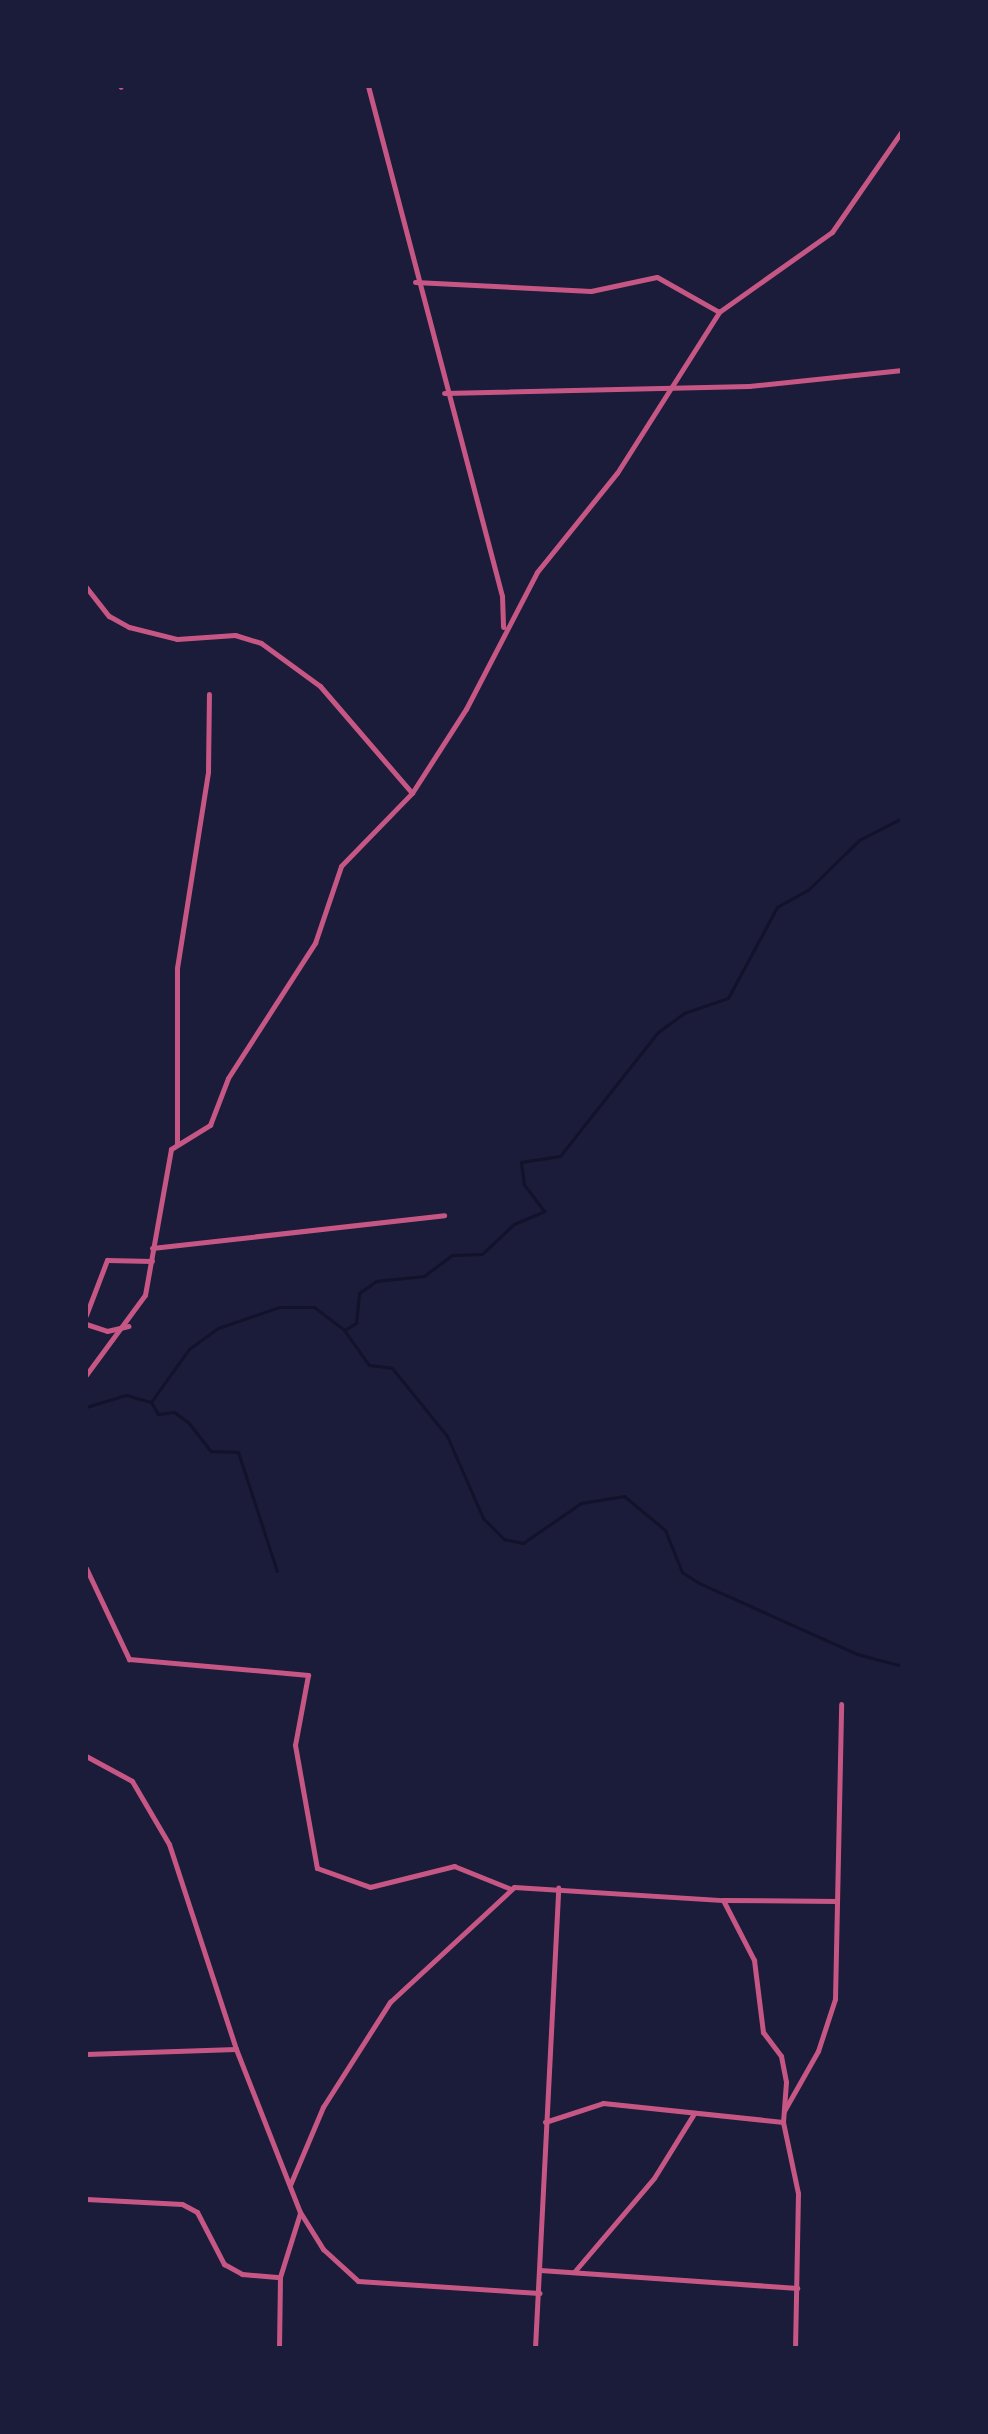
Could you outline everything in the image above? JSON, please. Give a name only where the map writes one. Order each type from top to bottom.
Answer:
[{"type":"street","points":[[368,86],[444,393],[502,596],[503,628]]},
{"type":"street","points":[[86,1375],[129,1326],[152,1261],[166,1161],[177,1144],[210,1125],[228,1078],[315,943],[341,866],[412,793],[480,684],[503,628],[719,312],[832,232],[902,131]]},
{"type":"street","points":[[415,282],[503,281],[582,291],[657,277],[719,312]]},
{"type":"street","points":[[444,393],[671,386],[902,370]]},
{"type":"street","points":[[86,587],[129,627],[177,639],[235,635],[261,643],[320,686],[412,793]]},
{"type":"street","points":[[177,1144],[177,968],[208,772],[209,694]]},
{"type":"street","points":[[152,1248],[444,1215]]},
{"type":"street","points":[[86,1315],[107,1260],[152,1261]]},
{"type":"street","points":[[86,1324],[107,1331],[129,1326]]},
{"type":"street","points":[[86,1568],[129,1659],[308,1675],[295,1745],[317,1868],[370,1887],[454,1866],[512,1889],[558,1888],[723,1900],[837,1901]]},
{"type":"street","points":[[783,2112],[828,2028],[838,1971],[841,1704]]},
{"type":"street","points":[[86,1756],[132,1781],[169,1844],[236,2049],[300,2212],[323,2249],[358,2281],[540,2293]]},
{"type":"street","points":[[535,2348],[558,1888]]},
{"type":"street","points":[[290,2185],[323,2107],[390,2002],[512,1889]]},
{"type":"street","points":[[723,1900],[754,1960],[763,2032],[784,2071],[783,2122],[798,2193],[795,2348]]},
{"type":"street","points":[[86,2054],[236,2049]]},
{"type":"street","points":[[544,2122],[603,2103],[693,2115],[783,2122]]},
{"type":"street","points":[[574,2273],[654,2178],[693,2115]]},
{"type":"street","points":[[86,2199],[182,2204],[197,2212],[224,2264],[242,2274],[280,2277]]},
{"type":"street","points":[[279,2348],[280,2277],[300,2212]]},
{"type":"street","points":[[540,2270],[797,2288]]},
{"type":"waterway","points":[[346,1329],[356,1323],[359,1293],[376,1281],[424,1276],[452,1255],[482,1254],[514,1224],[544,1211],[524,1184],[521,1162],[560,1156],[658,1032],[684,1013],[728,998],[777,907],[808,890],[859,840],[902,818]]},
{"type":"waterway","points":[[86,1407],[126,1395],[151,1402],[189,1349],[218,1328],[279,1307],[314,1307],[344,1330],[369,1365],[392,1368],[447,1436],[483,1518],[504,1539],[523,1543],[581,1503],[624,1496],[665,1530],[682,1572],[699,1583],[857,1654],[902,1666]]},
{"type":"waterway","points":[[151,1402],[158,1414],[174,1412],[188,1422],[211,1451],[238,1452],[277,1571]]}]
